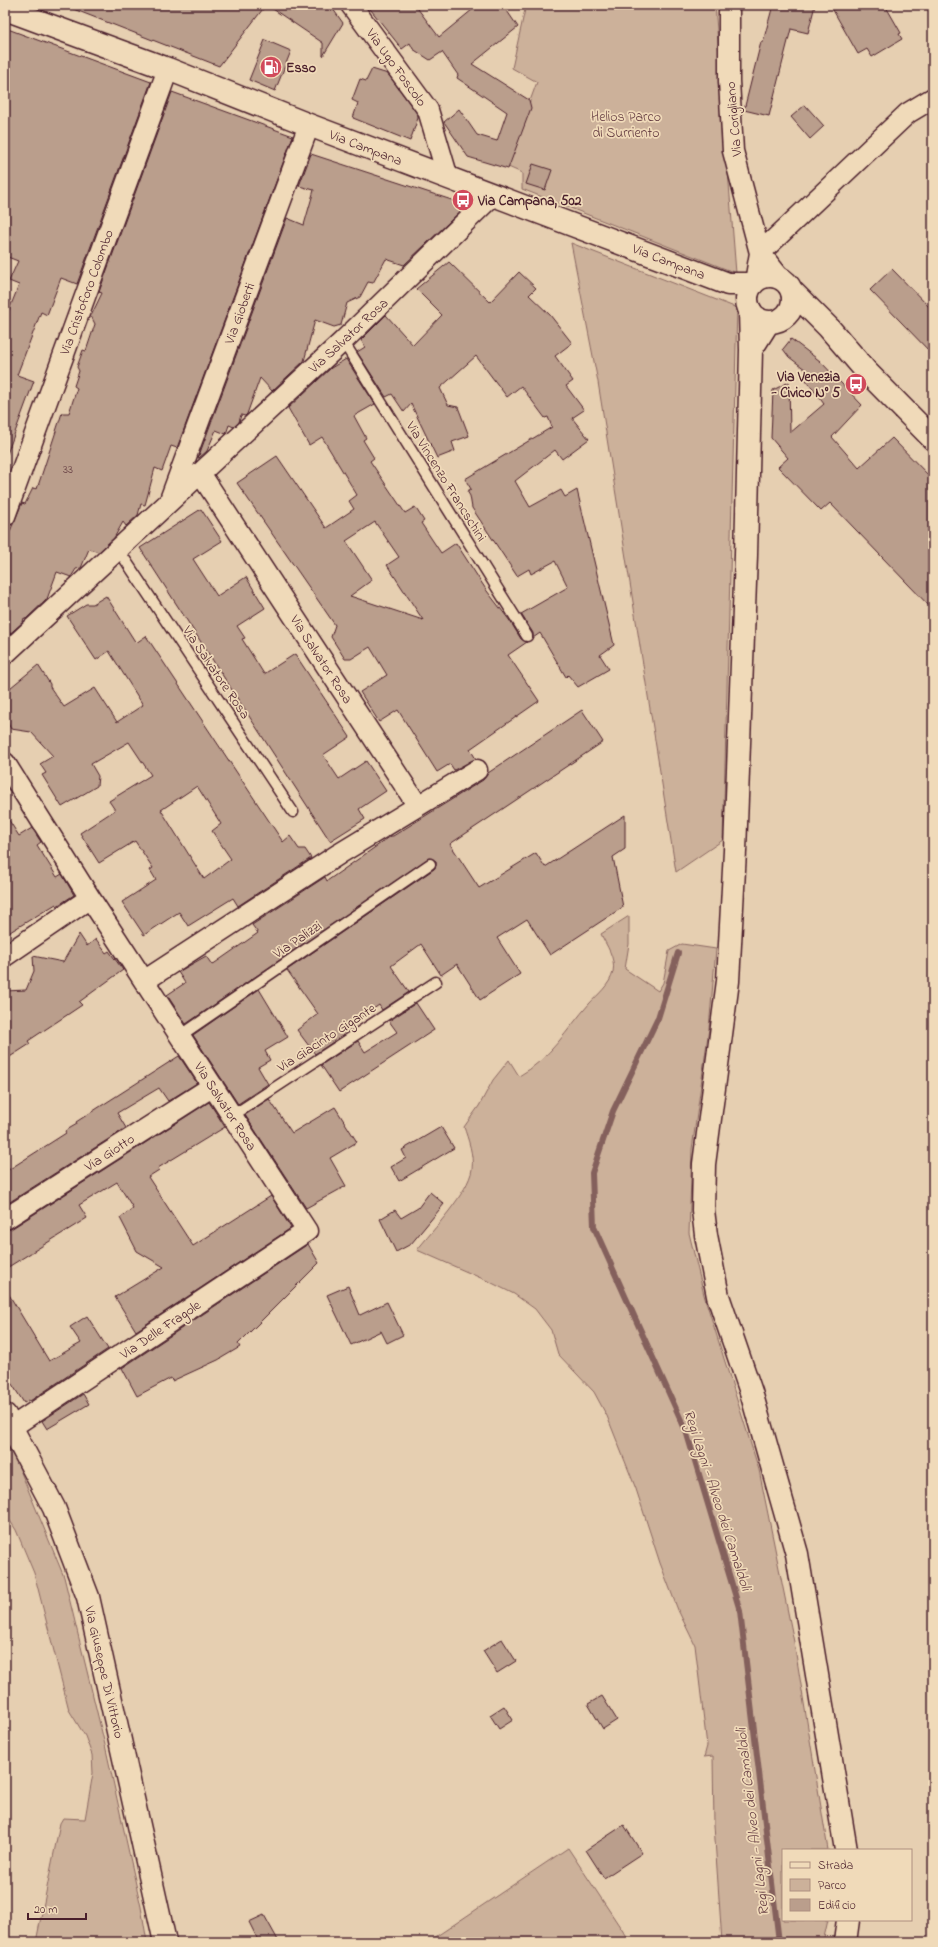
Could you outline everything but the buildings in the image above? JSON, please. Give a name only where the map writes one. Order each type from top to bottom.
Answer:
[{"type":"street","name":"Via Ugo Foscolo","points":[[351,5],[428,110],[448,178]]},
{"type":"street","name":"Via Corigliano","points":[[728,5],[729,81],[733,151],[760,253]]},
{"type":"street","name":"Via Campana","points":[[5,9],[168,69],[309,125],[728,284],[751,295]]},
{"type":"street","name":"Via Cristoforo Colombo","points":[[5,516],[168,69]]},
{"type":"street","points":[[846,1849],[797,1554],[751,1392],[718,1296],[706,1235],[703,1210],[704,1164],[729,974],[736,851],[745,594],[751,295],[760,253],[908,113],[933,98]]},
{"type":"street","name":"Via Gioberti","points":[[170,501],[309,125]]},
{"type":"street","name":"Via Salvator Rosa","points":[[5,654],[499,197]]},
{"type":"street","points":[[760,253],[786,285],[829,328],[866,371],[933,439]]},
{"type":"street","points":[[751,350],[772,322],[783,319],[793,307],[786,285],[767,276],[751,295],[754,316],[772,322],[829,328]]},
{"type":"street","name":"Via Salvator Rosa","points":[[200,473],[418,806]]},
{"type":"street","name":"Via Salvator Rosa","points":[[5,763],[90,898],[307,1231]]},
{"type":"street","points":[[144,981],[340,854],[477,770]]},
{"type":"street","points":[[5,956],[90,898]]},
{"type":"street","name":"Via Giotto","points":[[5,1219],[213,1086]]},
{"type":"street","name":"Via Delle Fragole","points":[[7,1425],[307,1231]]},
{"type":"street","name":"Via Giuseppe Di Vittorio","points":[[7,1425],[54,1508],[88,1597],[165,1942]]},
{"type":"street","points":[[845,1942],[848,1921]]},
{"type":"lane","name":"Via Vincenzo Francschini","points":[[343,341],[527,636]]},
{"type":"lane","name":"Via Salvatore Rosa","points":[[118,548],[293,812]]},
{"type":"lane","name":"Via Palizzi","points":[[180,1036],[430,864]]},
{"type":"lane","name":"Via Giacinto Gigante","points":[[232,1116],[436,982]]},
{"type":"green space","name":"Helios Parco di Surriento","points":[[526,5],[715,5],[736,273],[522,189],[522,173],[506,166],[537,82],[512,68]]},
{"type":"green space","points":[[571,243],[737,308],[723,840],[676,872],[598,382]]},
{"type":"green space","points":[[629,916],[629,944],[625,969],[658,991],[663,983],[669,951],[682,944],[716,949],[709,1028],[692,1149],[689,1233],[704,1295],[759,1470],[794,1642],[828,1849],[782,1849],[782,1921],[828,1921],[823,1942],[722,1942],[714,1825],[713,1756],[704,1757],[707,1746],[695,1645],[678,1610],[660,1563],[636,1489],[607,1416],[594,1392],[558,1354],[551,1330],[535,1309],[514,1294],[490,1282],[417,1250],[457,1200],[469,1178],[472,1169],[472,1158],[464,1127],[479,1106],[493,1080],[509,1060],[519,1076],[540,1061],[609,981],[614,967],[610,952],[601,934]]},
{"type":"green space","points":[[10,1451],[18,1465],[64,1577],[105,1745],[141,1907],[147,1942],[36,1942],[60,1823],[63,1818],[85,1819],[93,1773],[92,1755],[85,1736],[69,1710],[34,1573],[16,1530],[5,1513],[5,1454]]},
{"type":"green space","points":[[568,1848],[630,1942],[428,1942]]},
{"type":"waterway","name":"Regi Lagni - Alveo dei Camaldoli","points":[[678,953],[658,1018],[613,1111],[592,1173],[594,1227],[686,1431],[740,1611],[779,1942]]},
{"type":"place","name":"Esso","points":[[271,67]]},
{"type":"place","name":"Via Campana, 502","points":[[463,200]]},
{"type":"place","name":"Via Venezia - Civico N° 5","points":[[856,384]]}]
